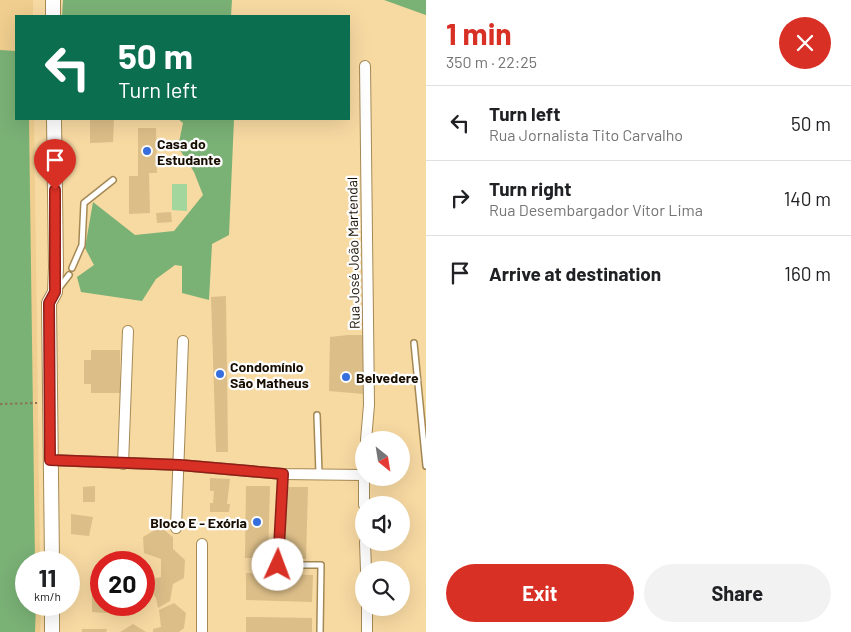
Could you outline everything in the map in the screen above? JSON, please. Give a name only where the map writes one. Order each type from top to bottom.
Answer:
[{"type":"main road","points":[[53,0],[53,15]]},
{"type":"main road","points":[[52,551],[49,303],[55,292],[54,120]]},
{"type":"main road","points":[[52,616],[52,632]]},
{"type":"street","name":"Rua José João Martendal","points":[[365,66],[369,405],[367,431]]},
{"type":"street","points":[[123,464],[128,331]]},
{"type":"street","points":[[176,528],[180,465],[183,341]]},
{"type":"street","points":[[50,460],[180,465],[283,474],[355,475]]},
{"type":"street","points":[[202,544],[202,632]]},
{"type":"street","points":[[367,616],[368,632]]},
{"type":"lane","points":[[72,268],[82,245],[84,203],[113,180]]},
{"type":"lane","points":[[55,292],[70,275]]},
{"type":"lane","points":[[414,343],[426,466]]},
{"type":"lane","points":[[317,415],[318,474]]},
{"type":"lane","points":[[283,474],[278,565],[321,565],[320,632]]},
{"type":"path","points":[[0,404],[38,402]]},
{"type":"shaded area","points":[[0,0],[33,0],[33,15],[15,15],[15,120],[34,120],[40,551],[15,551],[15,616],[41,616],[40,632],[0,632]]},
{"type":"green space","points":[[63,0],[232,0],[231,15],[62,15]]},
{"type":"green space","points":[[384,0],[426,0],[426,15],[423,14]]},
{"type":"green space","points":[[0,50],[15,51],[15,120],[29,120],[35,551],[15,551],[15,616],[36,616],[35,632],[0,632]]},
{"type":"green space","points":[[179,120],[234,120],[229,235],[212,244],[209,300],[182,293],[182,266],[175,265],[156,279],[142,301],[81,292],[77,277],[94,265],[85,248],[93,202],[135,235],[174,231],[203,195],[194,172],[178,147],[183,123]]},
{"type":"green space","points":[[172,184],[187,184],[187,211],[172,210]]},
{"type":"building","points":[[90,120],[114,120],[113,142],[90,143]]},
{"type":"building","name":"Casa do Estudante","points":[[138,128],[156,128],[157,173],[149,173],[150,213],[129,214],[129,176],[138,176]]},
{"type":"building","points":[[171,212],[172,222],[157,223],[156,213]]},
{"type":"building","name":"Condomínio São Matheus","points":[[226,296],[228,452],[216,452],[211,297]]},
{"type":"building","name":"Belvedere","points":[[363,335],[363,394],[329,391],[330,337]]},
{"type":"building","points":[[91,350],[120,350],[120,393],[91,393],[91,384],[84,384],[84,360],[91,360]]},
{"type":"building","points":[[210,478],[230,479],[227,504],[230,504],[229,512],[210,512],[210,503],[213,503],[214,491],[210,491]]},
{"type":"building","points":[[95,486],[95,502],[83,502],[83,487]]},
{"type":"building","name":"Bloco E - Exória","points":[[246,486],[270,486],[268,558],[245,558]]},
{"type":"building","points":[[285,487],[308,487],[306,559],[283,559]]},
{"type":"building","points":[[71,514],[93,517],[89,536],[71,534]]},
{"type":"building","points":[[160,527],[173,537],[173,549],[185,560],[184,578],[173,584],[170,601],[158,608],[155,597],[155,578],[161,577],[161,559],[155,557],[155,551],[144,551],[143,537]]},
{"type":"building","points":[[246,573],[313,575],[312,602],[246,600]]},
{"type":"building","points":[[174,603],[186,613],[184,628],[179,632],[153,632],[153,629],[161,627],[159,610]]},
{"type":"building","points":[[246,617],[312,618],[312,632],[246,632]]},
{"type":"building","points":[[133,624],[146,632],[120,632]]},
{"type":"building","points":[[82,629],[107,629],[106,632],[82,632]]},
{"type":"place","name":"Casa do Estudante","points":[[147,151]]},
{"type":"place","name":"Condomínio São Matheus","points":[[220,374]]},
{"type":"place","name":"Belvedere","points":[[346,377]]},
{"type":"place","name":"Bloco E - Exória","points":[[257,522]]},
{"type":"route","points":[[55,190],[55,292],[49,303],[50,460],[180,465],[283,474],[281,478],[278,565]]}]
